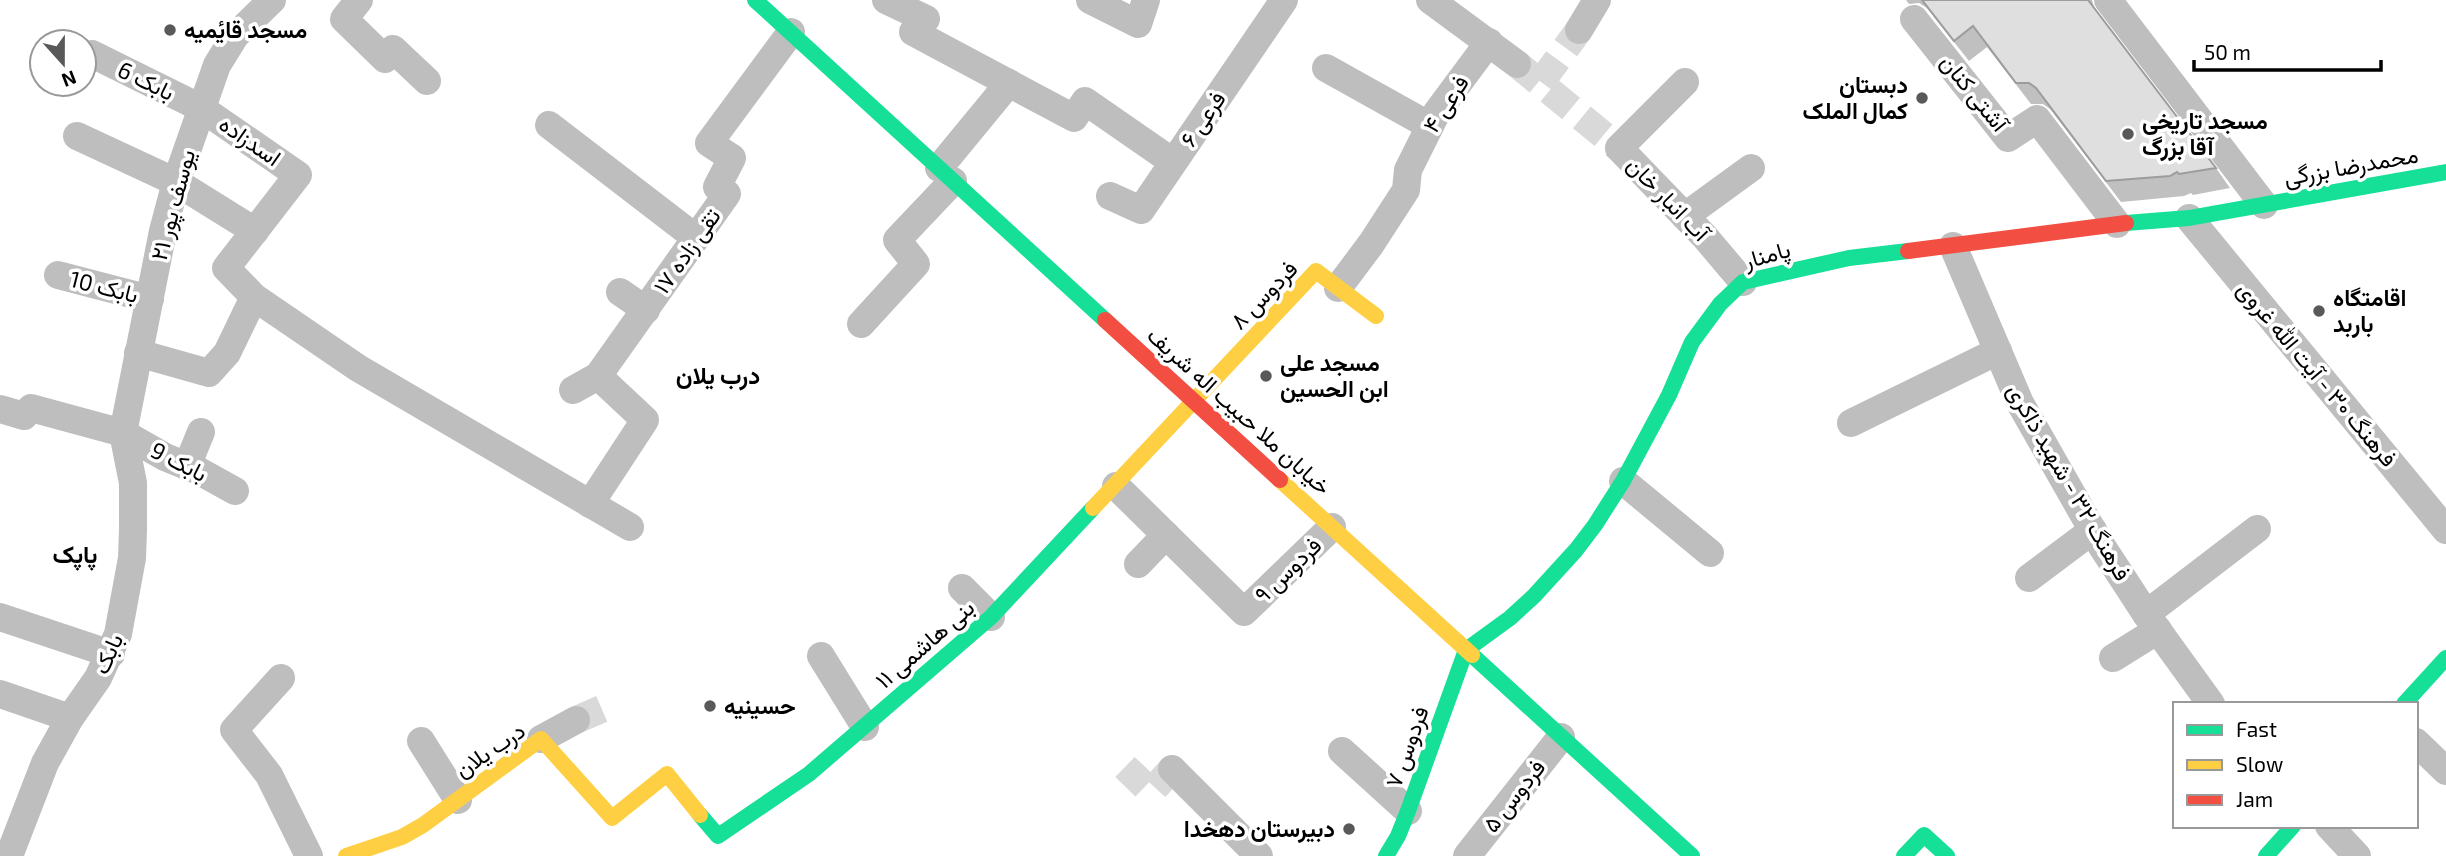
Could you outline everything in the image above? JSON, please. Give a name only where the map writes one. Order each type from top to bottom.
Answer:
[{"type":"street","name":"یوسف پور ۲۱","points":[[124,433],[138,353],[176,182],[210,80],[235,36],[272,0]]},
{"type":"street","points":[[359,0],[344,19],[385,60],[393,49],[427,81]]},
{"type":"street","name":"خیابان ملا حبیب اله شریف","points":[[755,0],[1561,737],[1683,853]]},
{"type":"street","points":[[886,0],[926,19],[913,32],[1074,118],[1085,101],[1173,162]]},
{"type":"street","points":[[1090,0],[1142,12]]},
{"type":"street","name":"فرعی ۶","points":[[1110,196],[1141,210],[1284,0]]},
{"type":"street","points":[[1430,0],[1517,64]]},
{"type":"street","points":[[1579,30],[1597,0]]},
{"type":"street","points":[[2108,0],[2264,205]]},
{"type":"street","name":"آشتی کنان","points":[[1914,19],[2008,138],[2036,119],[2117,224]]},
{"type":"street","name":"تقی زاده ۱۷","points":[[598,376],[727,194],[717,187],[732,158],[709,143],[791,32]]},
{"type":"street","name":"فرعی ۴","points":[[1338,288],[1406,190],[1408,170],[1437,112],[1489,42]]},
{"type":"street","name":"بابک 6","points":[[98,57],[201,108]]},
{"type":"street","points":[[1326,68],[1430,126]]},
{"type":"street","name":"آب انبار خان","points":[[1685,82],[1619,148],[1685,216],[1743,282]]},
{"type":"street","points":[[862,324],[916,264],[897,240],[1009,83]]},
{"type":"street","name":"اسدزاده","points":[[201,108],[299,175],[255,231]]},
{"type":"street","points":[[549,125],[696,238]]},
{"type":"street","points":[[77,136],[176,182],[255,231],[226,268],[254,297],[358,368],[630,527]]},
{"type":"street","points":[[1685,216],[1751,168]]},
{"type":"street","name":"محمدرضا بزرگی","points":[[2264,205],[2446,172]]},
{"type":"street","name":"پامنار","points":[[1466,650],[1510,618],[1576,550],[1595,525],[1623,481],[1669,395],[1692,342],[1720,304],[1743,282],[1849,258],[2117,224],[2189,218],[2264,205]]},
{"type":"street","name":"فرهنگ ۳۰ - آیت الله غروی","points":[[2189,218],[2446,530]]},
{"type":"street","name":"فرهنگ ۳۲ - شهید ذاکری","points":[[1953,246],[2020,402],[2093,530],[2152,622],[2210,702]]},
{"type":"street","name":"فردوس ۸","points":[[1195,402],[1316,271],[1376,316]]},
{"type":"street","name":"بابک 10","points":[[58,275],[150,299]]},
{"type":"street","points":[[620,292],[646,310]]},
{"type":"street","points":[[138,353],[209,373],[227,353],[254,297]]},
{"type":"street","points":[[1851,423],[1998,351]]},
{"type":"street","points":[[573,390],[598,376],[645,420],[590,504]]},
{"type":"street","name":"بنی هاشمی ۱۱","points":[[667,774],[723,846],[991,617],[1195,402]]},
{"type":"street","name":"بابک 9","points":[[0,409],[24,416],[31,408],[124,433],[165,457],[235,491]]},
{"type":"street","points":[[187,466],[201,432]]},
{"type":"street","name":"بابک","points":[[9,856],[45,762],[111,654],[123,616],[132,558],[133,483],[124,433]]},
{"type":"street","points":[[1623,481],[1710,553]]},
{"type":"street","points":[[1116,486],[1166,536],[1138,564]]},
{"type":"street","name":"فردوس ۹","points":[[1166,536],[1244,612],[1332,527]]},
{"type":"street","points":[[2113,658],[2257,529]]},
{"type":"street","points":[[2029,578],[2093,530]]},
{"type":"street","points":[[962,588],[991,617]]},
{"type":"street","points":[[0,617],[111,654]]},
{"type":"street","name":"فردوس ۷","points":[[1386,856],[1408,811],[1466,650]]},
{"type":"street","points":[[821,656],[865,727]]},
{"type":"street","points":[[2406,702],[2446,658]]},
{"type":"street","points":[[281,678],[234,730],[269,775],[309,856]]},
{"type":"street","points":[[0,694],[70,718]]},
{"type":"street","points":[[541,739],[576,720]]},
{"type":"street","name":"فردوس ۵","points":[[1467,856],[1561,737]]},
{"type":"street","name":"درب یلان","points":[[346,856],[388,850],[541,739],[612,818],[667,774]]},
{"type":"street","points":[[421,741],[458,800]]},
{"type":"street","points":[[2418,744],[2446,771]]},
{"type":"street","points":[[1342,751],[1408,811]]},
{"type":"street","points":[[1172,769],[1259,856]]},
{"type":"street","points":[[2266,856],[2291,828]]},
{"type":"street","points":[[2331,828],[2357,856]]},
{"type":"street","points":[[1904,856],[1924,835],[1947,856]]},
{"type":"building","name":"مسجد تاریخی آقا بزرگ","points":[[1922,0],[2088,0],[2216,168],[2179,174],[2177,172],[2170,176],[2106,181],[2036,88],[2029,83],[2016,83],[1973,26],[1954,41]]},
{"type":"tunnel","points":[[1541,82],[1579,30]]},
{"type":"tunnel","points":[[1517,64],[1619,148]]},
{"type":"tunnel","points":[[576,720],[604,708]]},
{"type":"tunnel","points":[[1125,767],[1151,792],[1172,769]]},
{"type":"traffic: fast","points":[[755,0],[1105,320]]},
{"type":"traffic: fast","points":[[2126,223],[2189,218],[2446,172]]},
{"type":"traffic: fast","points":[[1386,856],[1408,811],[1466,650],[1510,618],[1534,596],[1595,525],[1623,481],[1669,395],[1692,342],[1720,304],[1743,282],[1849,258],[1908,251]]},
{"type":"traffic: fast","points":[[700,815],[718,836],[809,774],[991,617],[1093,508]]},
{"type":"traffic: fast","points":[[1472,655],[1692,856]]},
{"type":"traffic: fast","points":[[2406,702],[2446,658]]},
{"type":"traffic: fast","points":[[2266,856],[2291,828]]},
{"type":"traffic: fast","points":[[1904,856],[1924,835],[1947,856]]},
{"type":"traffic: slow","points":[[1093,508],[1316,271],[1376,316]]},
{"type":"traffic: slow","points":[[1280,480],[1472,655]]},
{"type":"traffic: slow","points":[[346,856],[402,837],[423,825],[541,739],[612,818],[667,774],[700,815]]},
{"type":"traffic: jam","points":[[1908,251],[2126,223]]},
{"type":"traffic: jam","points":[[1105,320],[1280,480]]},
{"type":"place","name":"مسجد قایٔمیه","points":[[170,30]]},
{"type":"place","name":"دبستان کمال الملک","points":[[1922,98]]},
{"type":"place","name":"مسجد تاریخی آقا بزرگ","points":[[2128,134]]},
{"type":"place","name":"اقامتگاه باربد","points":[[2319,311]]},
{"type":"place","name":"مسجد علی ابن الحسین","points":[[1266,376]]},
{"type":"place","name":"حسینیه","points":[[710,706]]},
{"type":"place","name":"دبیرستان دهخدا","points":[[1349,829]]},
{"type":"district","name":"درب یلان","points":[[718,376]]},
{"type":"district","name":"پاپک","points":[[75,555]]}]
